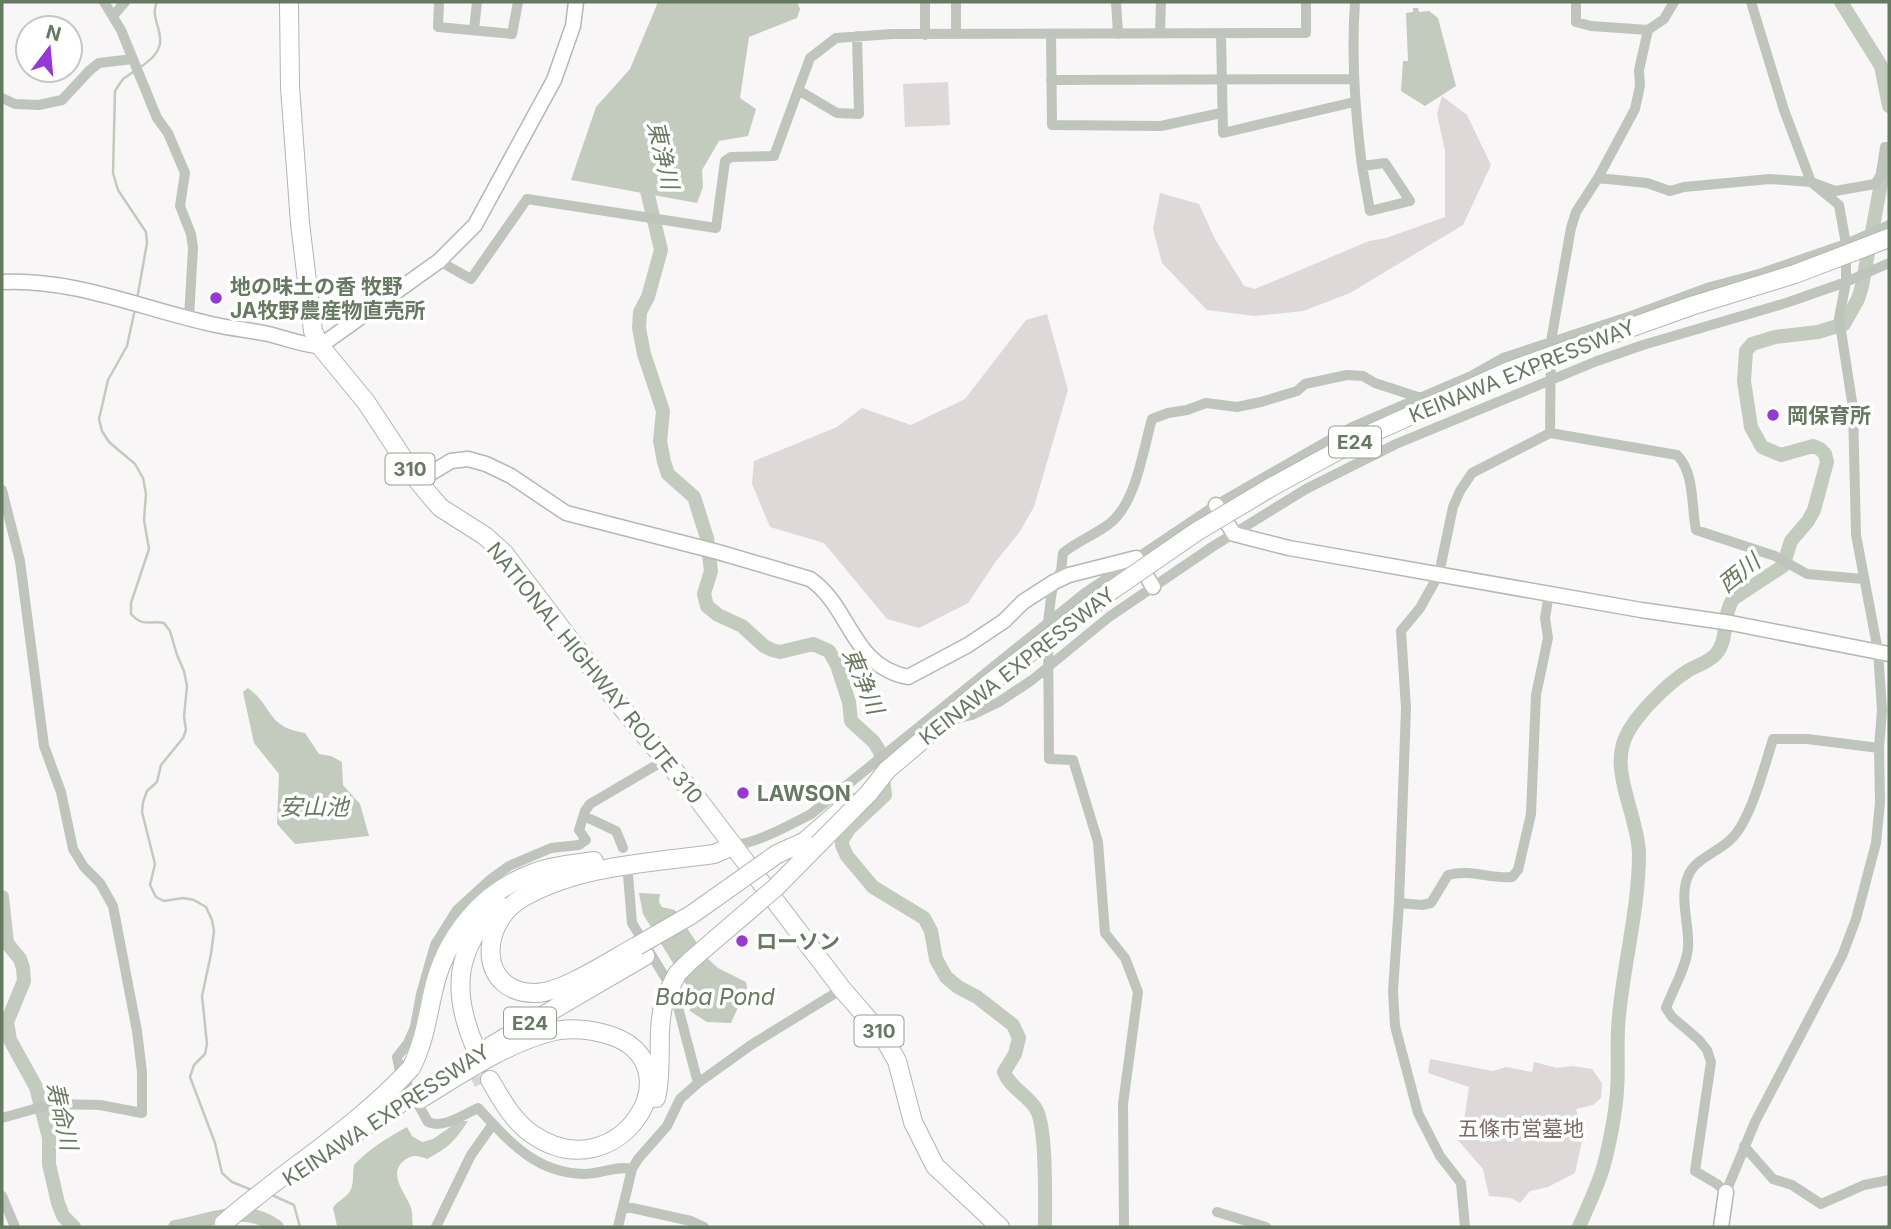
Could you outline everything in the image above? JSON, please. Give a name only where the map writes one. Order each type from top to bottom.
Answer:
[{"type":"highway","name":"NATIONAL HIGHWAY ROUTE 310","points":[[289,2],[290,87],[300,223],[310,318],[320,346],[366,402],[418,481],[441,508],[485,536],[505,553],[618,703],[697,798],[842,989],[883,1035],[897,1061],[913,1122],[935,1166],[1000,1227]]},
{"type":"highway","name":"KEINAWA EXPRESSWAY","points":[[221,1225],[380,1117],[418,1096],[498,1041],[641,951],[777,854],[804,842],[987,685],[1112,590],[1196,532],[1273,486],[1363,437],[1533,362],[1690,306],[1795,274],[1889,238]]},
{"type":"highway","points":[[418,1096],[485,1060],[545,1033],[566,1029],[594,1030],[620,1038],[640,1057],[646,1069],[648,1085],[642,1111],[627,1130],[605,1144],[578,1149],[561,1147],[530,1133],[486,1081],[510,1122],[542,1146],[559,1153],[577,1156],[597,1154],[633,1135],[649,1116],[654,1105],[660,1076],[659,1026],[666,998],[677,974],[804,859],[869,793],[887,770]]},
{"type":"highway","points":[[221,1225],[387,1094],[411,1068],[421,1050],[433,993],[446,951],[469,916],[489,899],[536,872],[557,867],[712,844],[733,846]]},
{"type":"highway","points":[[489,899],[472,926],[454,968],[455,1011],[471,1049],[461,1008],[459,988],[462,964],[469,942],[480,923],[514,891],[541,880],[714,853],[733,846]]},
{"type":"highway","points":[[592,872],[564,880],[520,899],[505,913],[490,942],[489,952],[496,973],[523,992],[549,992],[641,951]]},
{"type":"street","points":[[104,2],[113,16],[185,173],[180,206],[191,234],[193,248],[189,318]]},
{"type":"street","points":[[113,16],[125,2]]},
{"type":"street","points":[[439,2],[438,27],[512,34],[518,2]]},
{"type":"street","points":[[474,30],[477,2]]},
{"type":"street","points":[[2,282],[36,281],[216,325],[320,346],[439,261],[475,225],[529,128],[563,57],[573,26],[576,2]]},
{"type":"street","points":[[925,2],[925,34]]},
{"type":"street","points":[[956,2],[956,34]]},
{"type":"street","points":[[1116,2],[1118,34]]},
{"type":"street","points":[[1160,33],[1161,2]]},
{"type":"street","points":[[439,261],[471,279],[527,199],[716,228],[725,161],[731,157],[774,156],[810,58],[836,38],[925,34],[1306,33],[1306,2]]},
{"type":"street","points":[[1355,2],[1352,38],[1354,102],[1362,166],[1370,211],[1410,201],[1385,163],[1362,166]]},
{"type":"street","points":[[1576,2],[1576,22],[1591,26],[1648,30],[1664,19],[1674,2]]},
{"type":"street","points":[[1721,1227],[1726,1192],[1744,1146],[1842,956],[1856,919],[1877,843],[1880,802],[1879,748],[1886,706],[1884,652],[1863,579],[1856,535],[1853,408],[1839,318],[1846,282],[1846,244],[1839,205],[1811,182],[1784,110],[1751,2]]},
{"type":"street","points":[[1549,433],[1551,341],[1571,228],[1576,212],[1598,178],[1635,109],[1640,86],[1639,71],[1648,30]]},
{"type":"street","points":[[1051,34],[1052,125],[1161,126],[1222,113]]},
{"type":"street","points":[[1221,34],[1223,133],[1354,102]]},
{"type":"street","points":[[798,90],[837,113],[859,114],[857,36]]},
{"type":"street","points":[[2,98],[15,104],[39,105],[62,100],[99,63],[133,59]]},
{"type":"street","points":[[1051,80],[1353,79]]},
{"type":"street","points":[[1598,178],[1647,183],[1670,191],[1730,181],[1770,179],[1811,182],[1835,191],[1874,184],[1881,174],[1885,147],[1889,147]]},
{"type":"street","points":[[733,846],[749,843],[782,830],[811,814],[1085,593],[1216,505],[1352,427],[1471,376],[1503,358],[1634,316],[1710,287],[1759,274],[1846,244],[1889,225]]},
{"type":"street","points":[[930,720],[957,719],[989,709],[1032,680],[1109,617],[1212,547],[1306,489],[1361,462],[1549,379],[1643,345],[1786,303],[1846,282],[1889,263]]},
{"type":"street","points":[[1124,1227],[1124,1104],[1138,992],[1125,958],[1105,933],[1098,842],[1073,761],[1049,759],[1048,623],[1054,582],[1061,571],[1063,553],[1073,544],[1110,524],[1130,498],[1152,419],[1206,403],[1237,407],[1261,402],[1297,391],[1306,384],[1347,375],[1363,376],[1420,398]]},
{"type":"street","points":[[1465,1227],[1461,1183],[1440,1156],[1418,1113],[1397,1036],[1393,991],[1406,708],[1401,631],[1420,608],[1439,575],[1453,507],[1460,491],[1472,473],[1549,433],[1677,455],[1685,464],[1689,478],[1696,530],[1775,556],[1807,574],[1863,579]]},
{"type":"street","points":[[418,481],[451,461],[468,459],[512,476],[566,513],[711,550],[810,579],[822,588],[846,627],[873,660],[894,675],[908,677],[968,645],[1004,621],[1023,602],[1054,582],[1069,575],[1136,558]]},
{"type":"street","points":[[2,490],[20,561],[44,746],[61,792],[73,849],[84,867],[100,883],[113,906],[137,1031],[142,1113],[100,1105],[52,1104],[2,1118]]},
{"type":"street","points":[[1216,505],[1234,534],[1311,552],[1731,623],[1846,647],[1884,652]]},
{"type":"street","points":[[1136,558],[1153,587]]},
{"type":"street","points":[[1399,903],[1431,903],[1448,875],[1475,872],[1502,878],[1512,877],[1518,870],[1531,814],[1536,695],[1548,638],[1545,618],[1549,594]]},
{"type":"street","points":[[1726,1192],[1695,1171],[1710,1062],[1707,1050],[1666,1008],[1687,952],[1687,876],[1693,866],[1721,849],[1735,836],[1744,821],[1773,739],[1807,739],[1879,748]]},
{"type":"street","points":[[632,1170],[625,1167],[583,1174],[547,1167],[527,1157],[478,1108],[443,1124],[434,1125],[428,1122],[400,1072],[397,1058],[412,1036],[435,946],[450,919],[478,890],[509,866],[551,848],[579,845],[586,841],[579,830],[590,804],[665,760]]},
{"type":"street","points":[[584,816],[616,831],[623,848]]},
{"type":"street","points":[[628,875],[632,923],[674,992],[698,1083]]},
{"type":"street","points":[[618,1227],[632,1170],[638,1159],[667,1126],[680,1099],[751,1045],[842,989]]},
{"type":"street","points":[[436,1227],[471,1155],[493,1124]]},
{"type":"street","points":[[1744,1146],[1773,1179],[1791,1185],[1821,1204],[1864,1185],[1889,1180]]},
{"type":"street","points":[[2,1196],[15,1227]]},
{"type":"street","points":[[623,1206],[691,1221],[704,1227]]},
{"type":"street","points":[[1217,1212],[1266,1227]]},
{"type":"green space","points":[[948,82],[950,125],[905,127],[903,84]]},
{"type":"green space","points":[[1442,96],[1467,115],[1491,165],[1463,225],[1350,293],[1303,311],[1255,316],[1207,310],[1162,263],[1153,229],[1160,193],[1199,204],[1215,239],[1244,286],[1255,289],[1369,241],[1386,238],[1445,217],[1445,151],[1437,114]]},
{"type":"green space","points":[[1047,314],[1068,390],[1034,507],[1019,533],[996,561],[968,603],[919,628],[887,619],[824,543],[770,527],[752,484],[754,461],[837,427],[862,408],[911,425],[965,399],[1026,320]]},
{"type":"green space","name":"五條市営墓地","points":[[1430,1059],[1493,1071],[1506,1067],[1532,1072],[1534,1062],[1557,1068],[1572,1066],[1592,1069],[1602,1083],[1601,1098],[1593,1105],[1576,1109],[1583,1136],[1575,1173],[1548,1187],[1530,1191],[1520,1203],[1511,1198],[1489,1196],[1483,1169],[1456,1138],[1463,1128],[1469,1087],[1428,1073]]},
{"type":"water","points":[[658,2],[797,2],[800,9],[797,18],[749,37],[740,98],[756,109],[748,136],[719,141],[702,170],[703,187],[697,203],[571,180],[596,107],[630,69]]},
{"type":"water","points":[[1413,8],[1418,8],[1419,12],[1429,11],[1438,18],[1456,86],[1425,106],[1401,91],[1403,61],[1408,61],[1406,13],[1413,12]]},
{"type":"water","name":"安山池","points":[[248,688],[283,726],[305,733],[319,754],[342,762],[343,785],[360,804],[369,836],[295,844],[277,824],[279,774],[254,743],[243,692]]},
{"type":"water","name":"Baba Pond","points":[[639,893],[660,894],[659,902],[662,907],[675,910],[707,958],[718,968],[746,982],[747,988],[731,1023],[707,1022],[690,1011],[690,991],[643,914]]},
{"type":"water","points":[[459,1121],[468,1121],[446,1147],[427,1159],[409,1157],[400,1164],[398,1181],[411,1207],[413,1227],[337,1226],[333,1208],[350,1192],[354,1165],[366,1153],[407,1127],[412,1136],[422,1142],[433,1139]]},
{"type":"waterway","points":[[139,68],[158,50],[160,34],[155,18],[157,2]]},
{"type":"waterway","name":"西川","points":[[1841,2],[1881,66],[1889,106]]},
{"type":"waterway","points":[[133,72],[123,79],[115,91],[113,173],[118,190],[146,232],[147,243],[137,299]]},
{"type":"waterway","name":"西川","points":[[1579,1227],[1603,1168],[1614,1119],[1621,996],[1637,894],[1638,840],[1623,784],[1623,744],[1641,713],[1661,693],[1680,676],[1716,654],[1723,641],[1733,599],[1783,566],[1791,541],[1814,510],[1827,462],[1825,454],[1813,446],[1781,455],[1762,447],[1751,427],[1744,381],[1746,351],[1752,344],[1775,337],[1818,332],[1844,324],[1862,286],[1884,167]]},
{"type":"waterway","name":"東浄川","points":[[644,178],[661,250],[648,297],[640,312],[639,328],[644,354],[663,411],[660,441],[664,462],[668,474],[694,497],[707,538],[711,571],[704,594],[707,606],[718,615],[742,626],[772,650],[780,652],[813,644],[829,651],[837,665],[849,702],[851,721],[874,742],[880,752],[885,795],[849,829],[842,845],[847,856],[873,887],[924,918],[931,931],[936,959],[946,977],[1013,1025],[1019,1038],[1015,1054],[1004,1072],[1010,1083],[1033,1104],[1040,1118],[1045,1166],[1045,1227]]},
{"type":"waterway","points":[[135,309],[127,346],[108,380],[99,419],[109,442],[135,464],[143,478],[146,494],[144,520],[149,549],[131,603],[131,614],[143,622],[164,623],[170,631],[187,686],[184,717],[186,730],[183,738],[161,765],[157,782],[147,791],[143,802],[142,812],[155,864],[150,885],[156,897],[164,901],[183,898],[194,900],[206,907],[212,920],[214,931],[211,954],[202,996],[207,1044],[205,1054],[194,1065],[190,1077],[215,1143],[222,1173],[232,1182],[252,1190]]},
{"type":"waterway","name":"寿命川","points":[[2,897],[7,943],[20,959],[24,981],[7,1022],[10,1040],[36,1087],[49,1138],[49,1164],[58,1203],[63,1216],[74,1227]]},
{"type":"waterway","points":[[272,1195],[294,1205],[300,1227]]},
{"type":"waterway","name":"寿命川","points":[[175,1227],[239,1214],[264,1220],[277,1227]]},
{"type":"tunnel","points":[[468,1051],[483,1083]]},
{"type":"place","name":"地の味土の香 牧野 JA牧野農産物直売所","points":[[216,298]]},
{"type":"place","name":"岡保育所","points":[[1773,415]]},
{"type":"place","name":"LAWSON","points":[[743,793]]},
{"type":"place","name":"ローソン","points":[[742,941]]}]
